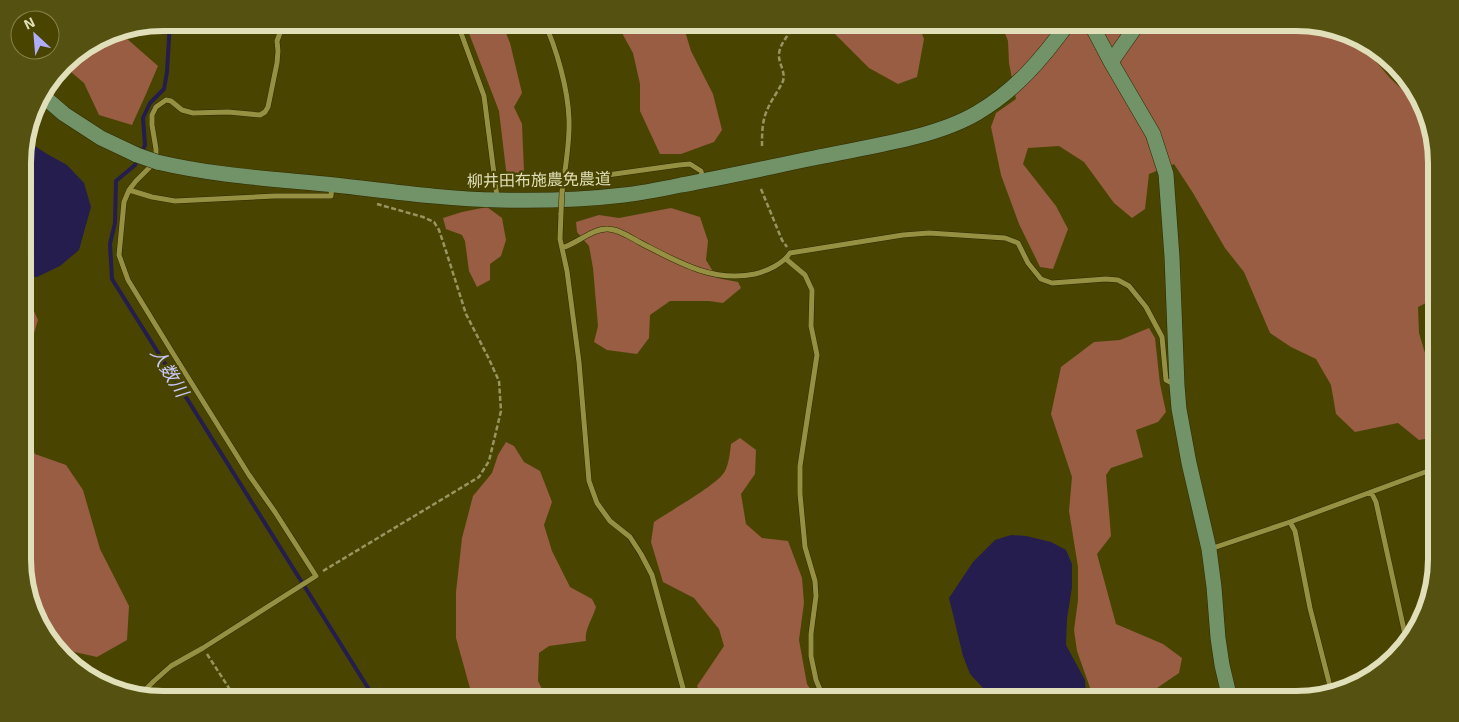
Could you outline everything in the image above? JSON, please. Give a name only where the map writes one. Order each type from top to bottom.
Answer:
[{"type":"street","name":"柳井田布施農免農道","points":[[48,100],[64,114],[101,138],[137,155],[188,169],[451,197],[498,200],[573,200],[627,195],[704,181],[903,139],[954,124],[976,114],[1003,96],[1047,52],[1063,31]]},
{"type":"street","points":[[1095,31],[1110,62],[1153,134],[1166,174],[1179,409],[1189,463],[1209,549],[1218,638],[1228,690]]},
{"type":"street","points":[[1110,62],[1132,31]]},
{"type":"street","points":[[145,690],[171,666],[203,648],[316,576],[249,475],[128,280],[119,255],[124,202],[129,190],[150,168],[156,158],[152,115],[156,107],[166,100],[171,100],[182,110],[193,113],[228,112],[260,115],[265,112],[268,107],[271,84],[277,63],[277,41],[280,32]]},
{"type":"street","points":[[461,32],[484,96],[498,200]]},
{"type":"street","points":[[549,32],[559,62],[569,119],[568,146],[562,192],[562,248],[567,271],[579,362],[589,481],[597,503],[610,521],[630,537],[652,575],[684,691]]},
{"type":"street","points":[[564,177],[593,177],[690,164],[701,171],[704,181]]},
{"type":"street","points":[[129,190],[175,201],[274,196],[331,196],[332,185]]},
{"type":"street","points":[[562,248],[598,231],[608,229],[621,233],[667,257],[702,272],[723,276],[743,276],[764,272],[786,259],[790,253],[912,234],[929,233],[1005,238],[1018,243],[1028,263],[1041,279],[1052,283],[1106,279],[1118,280],[1129,286],[1146,307],[1162,337],[1166,380],[1177,385]]},
{"type":"street","points":[[786,259],[805,276],[812,290],[811,326],[817,356],[800,466],[800,494],[805,547],[815,581],[816,596],[811,634],[811,656],[820,690]]},
{"type":"street","points":[[1209,549],[1290,522],[1428,471]]},
{"type":"street","points":[[1371,492],[1376,502],[1405,634]]},
{"type":"street","points":[[1290,522],[1295,531],[1310,608],[1330,686]]},
{"type":"path","points":[[762,146],[767,109],[783,81],[784,75],[779,52],[790,31]]},
{"type":"path","points":[[761,189],[782,240],[790,253]]},
{"type":"path","points":[[316,576],[479,477],[489,461],[501,412],[499,381],[466,314],[444,244],[434,222],[423,217],[369,203]]},
{"type":"path","points":[[203,648],[230,691]]},
{"type":"shaded area","points":[[834,31],[921,31],[924,39],[917,77],[898,84],[869,68]]},
{"type":"shaded area","points":[[1004,31],[1296,31],[1313,32],[1338,38],[1369,53],[1390,78],[1410,97],[1418,113],[1427,146],[1428,302],[1418,307],[1419,333],[1428,363],[1428,438],[1419,440],[1398,423],[1355,432],[1336,414],[1331,385],[1316,359],[1291,347],[1270,333],[1244,272],[1225,248],[1174,164],[1149,174],[1145,209],[1132,218],[1114,203],[1084,162],[1059,146],[1028,148],[1023,164],[1056,206],[1068,229],[1053,269],[1040,267],[1019,224],[1001,175],[991,127],[996,113],[1016,99],[1009,63],[1008,41]]},
{"type":"shaded area","points":[[468,32],[505,32],[510,43],[522,93],[514,107],[522,124],[524,171],[511,182],[506,170],[499,111]]},
{"type":"shaded area","points":[[685,32],[691,51],[713,94],[722,130],[714,142],[681,154],[660,154],[640,111],[640,84],[633,53],[622,33]]},
{"type":"shaded area","points":[[125,37],[158,66],[132,125],[99,115],[84,83],[69,71],[90,53],[113,41]]},
{"type":"shaded area","points":[[32,144],[67,165],[84,183],[91,207],[79,250],[60,266],[37,277],[32,277]]},
{"type":"shaded area","points":[[487,207],[502,218],[506,240],[501,256],[490,264],[490,280],[477,287],[469,271],[465,241],[462,235],[446,229],[443,218]]},
{"type":"shaded area","points":[[671,208],[700,217],[708,241],[706,260],[717,278],[738,282],[741,288],[723,303],[670,301],[650,315],[649,338],[637,354],[607,350],[594,342],[598,326],[593,268],[589,246],[577,232],[576,222],[599,215],[619,218]]},
{"type":"shaded area","points":[[32,306],[38,320],[32,341]]},
{"type":"shaded area","points":[[1149,328],[1155,338],[1160,384],[1166,412],[1158,422],[1136,430],[1143,457],[1111,468],[1106,475],[1111,536],[1097,554],[1116,624],[1163,644],[1182,658],[1179,673],[1157,688],[1157,690],[1091,690],[1077,651],[1074,630],[1078,600],[1078,567],[1069,511],[1072,477],[1051,414],[1061,367],[1094,342],[1120,340]]},
{"type":"shaded area","points":[[740,438],[756,450],[755,474],[741,494],[746,524],[762,538],[788,541],[802,578],[804,603],[799,640],[807,684],[811,690],[699,691],[697,686],[724,646],[719,629],[694,598],[663,582],[651,542],[654,522],[721,477],[727,465],[731,444]]},
{"type":"shaded area","points":[[506,442],[514,446],[524,462],[540,471],[552,502],[544,525],[552,551],[570,587],[592,599],[596,607],[587,628],[586,641],[549,646],[539,653],[538,681],[543,691],[471,691],[456,638],[456,592],[462,538],[473,496],[492,473],[498,455]]},
{"type":"shaded area","points":[[31,445],[35,454],[66,465],[83,490],[100,549],[129,606],[127,640],[97,657],[69,651],[49,625],[36,593],[31,559]]},
{"type":"shaded area","points":[[1011,535],[1026,536],[1051,542],[1066,550],[1072,564],[1072,587],[1067,619],[1066,645],[1085,680],[1086,690],[986,690],[970,674],[963,656],[949,598],[973,562],[995,540]]},
{"type":"waterway","name":"人数川","points":[[141,154],[145,145],[143,118],[150,103],[164,89],[169,32]]},
{"type":"waterway","name":"人数川","points":[[137,160],[135,165],[116,181],[115,223],[110,244],[112,279],[370,691]]}]
